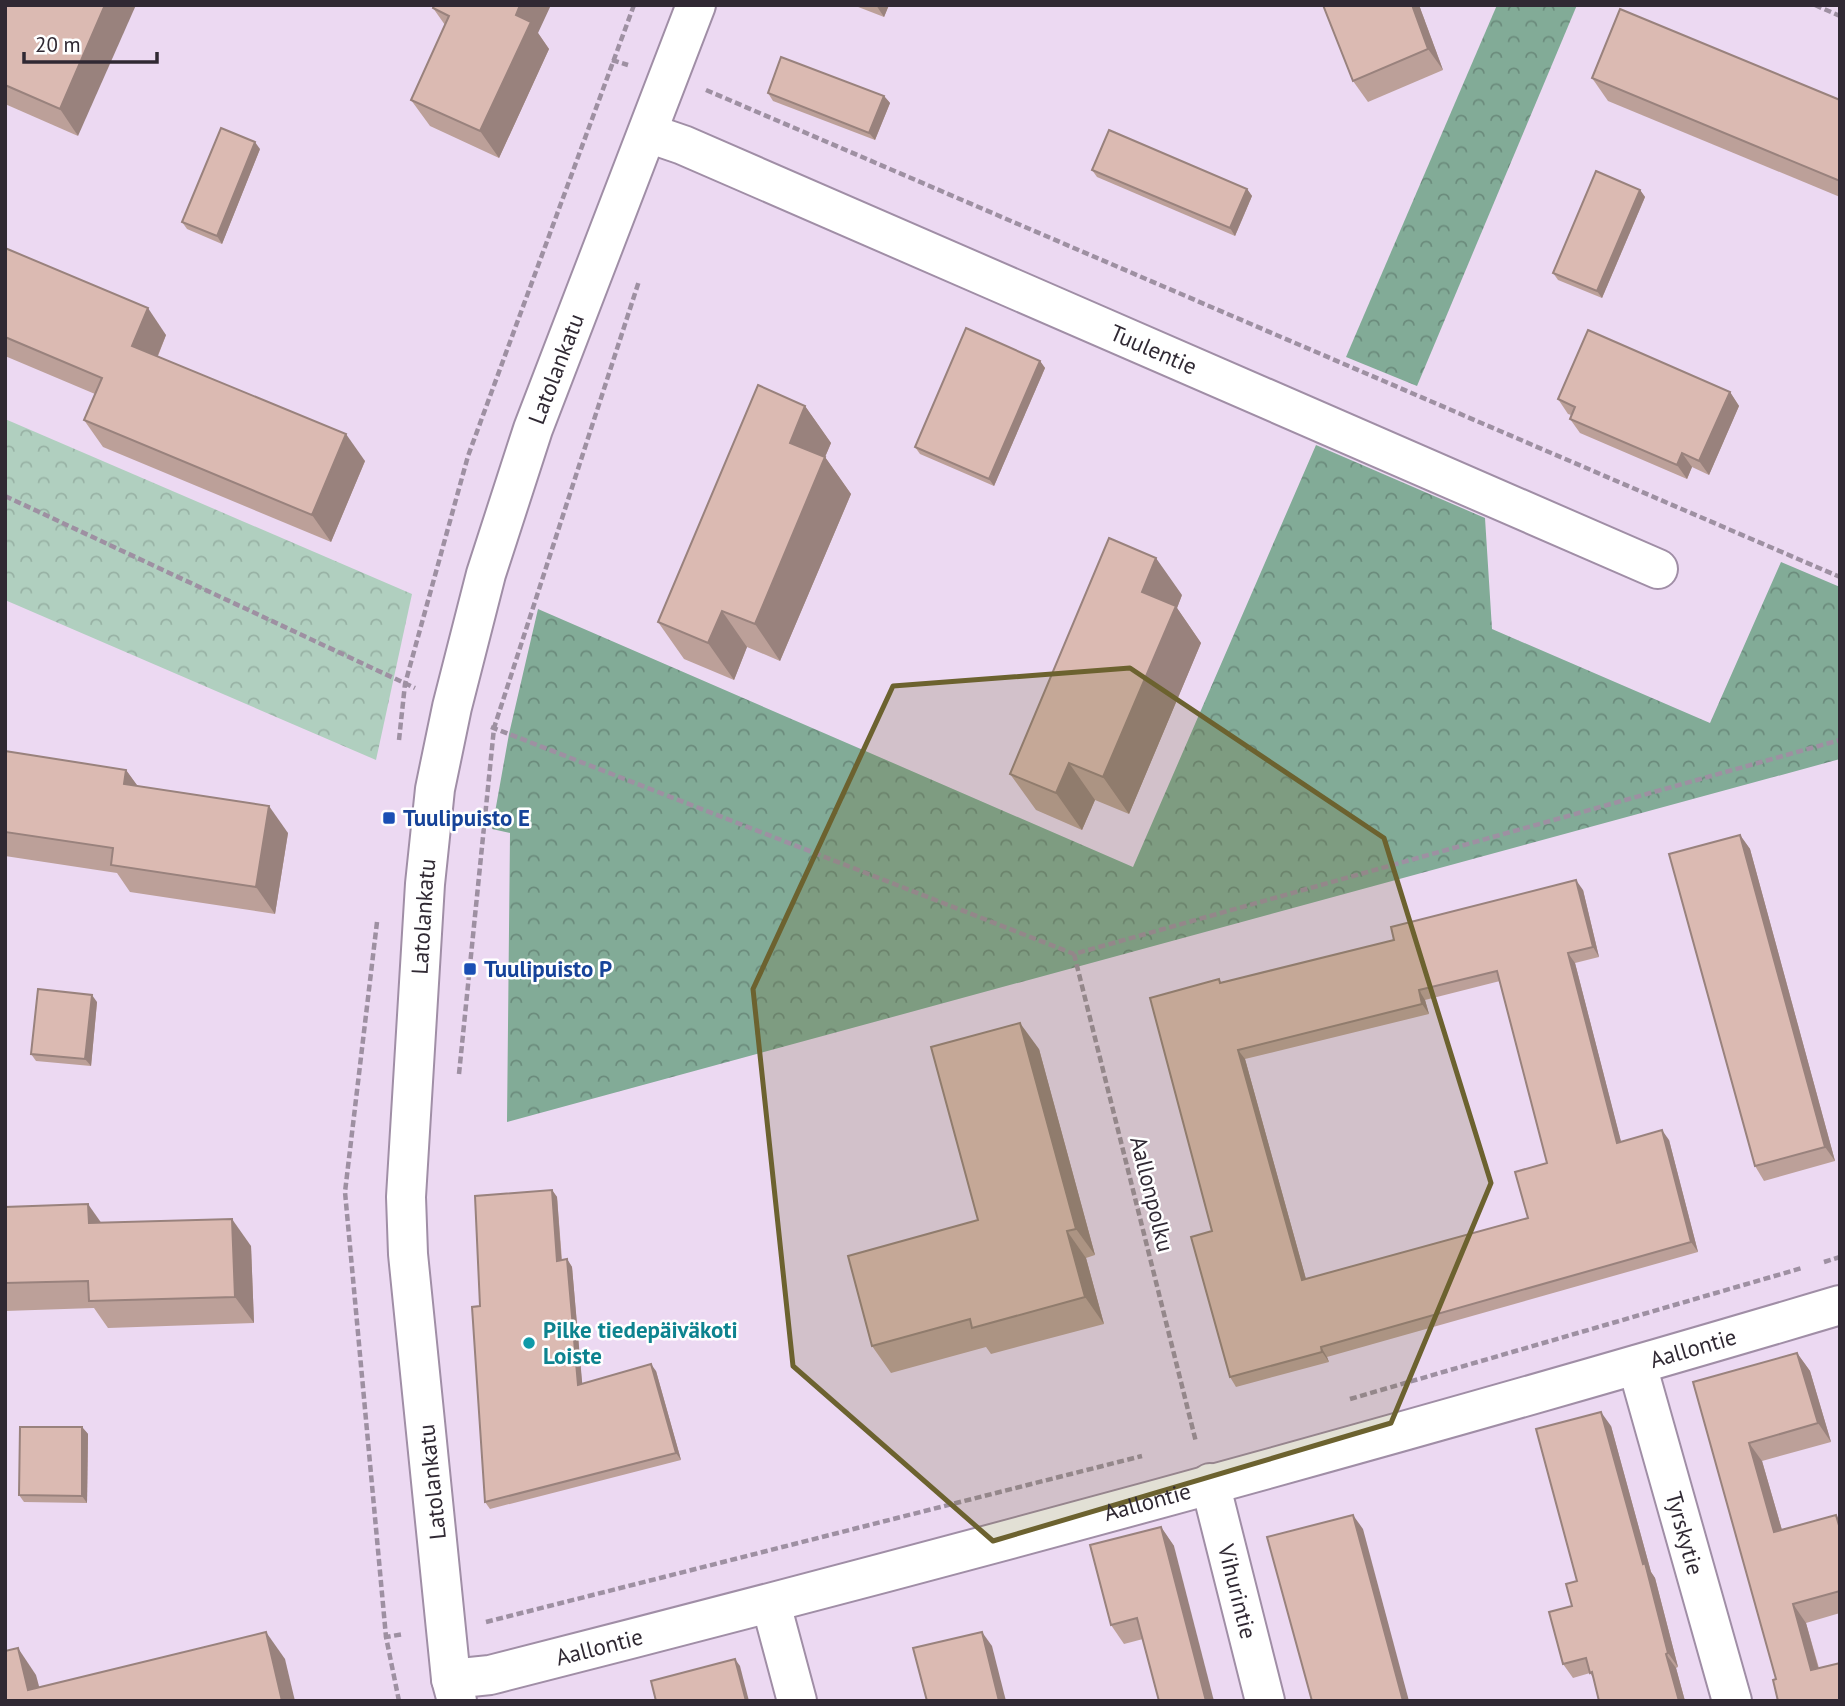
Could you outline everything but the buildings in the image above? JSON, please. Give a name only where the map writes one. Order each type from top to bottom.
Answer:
[{"type":"street","name":"Latolankatu","points":[[454,1690],[408,1254],[406,1197],[425,884],[435,789],[452,707],[486,574],[533,429],[666,139],[670,76],[696,5]]},
{"type":"street","name":"Tuulentie","points":[[666,139],[1658,569]]},
{"type":"street","name":"Aallontie","points":[[454,1690],[490,1675],[771,1604],[1637,1365],[1840,1305]]},
{"type":"street","name":"Tyrskytie","points":[[1637,1365],[1732,1701]]},
{"type":"street","name":"Vihurintie","points":[[1210,1483],[1265,1701]]},
{"type":"street","points":[[771,1604],[797,1701]]},
{"type":"path","points":[[1815,5],[1840,16]]},
{"type":"path","points":[[612,60],[670,76],[706,90],[1840,577]]},
{"type":"path","points":[[666,139],[706,90],[711,78]]},
{"type":"path","points":[[459,1078],[494,728],[640,278]]},
{"type":"path","points":[[5,496],[494,728],[1074,954],[1840,740]]},
{"type":"path","name":"Aallonpolku","points":[[1074,954],[1196,1443],[1190,1444]]},
{"type":"path","points":[[1341,1401],[1840,1258]]},
{"type":"path","points":[[399,1701],[386,1637],[477,1624],[1143,1455]]},
{"type":"highlighted area","points":[[1130,668],[1384,838],[1491,1183],[1391,1423],[993,1541],[793,1366],[753,989],[893,686]]},
{"type":"green space","points":[[1497,5],[1577,5],[1417,386],[1346,357]]},
{"type":"green space","points":[[5,419],[412,594],[376,760],[5,600]]},
{"type":"green space","points":[[1316,445],[1485,518],[1492,629],[1710,723],[1781,562],[1840,587],[1840,759],[507,1122],[510,833],[492,829],[509,734],[538,609],[1133,867]]},
{"type":"place","name":"Tuulipuisto E","points":[[389,818]]},
{"type":"place","name":"Tuulipuisto P","points":[[470,969]]},
{"type":"place","name":"Pilke tiedepäiväkoti Loiste","points":[[529,1343]]}]
